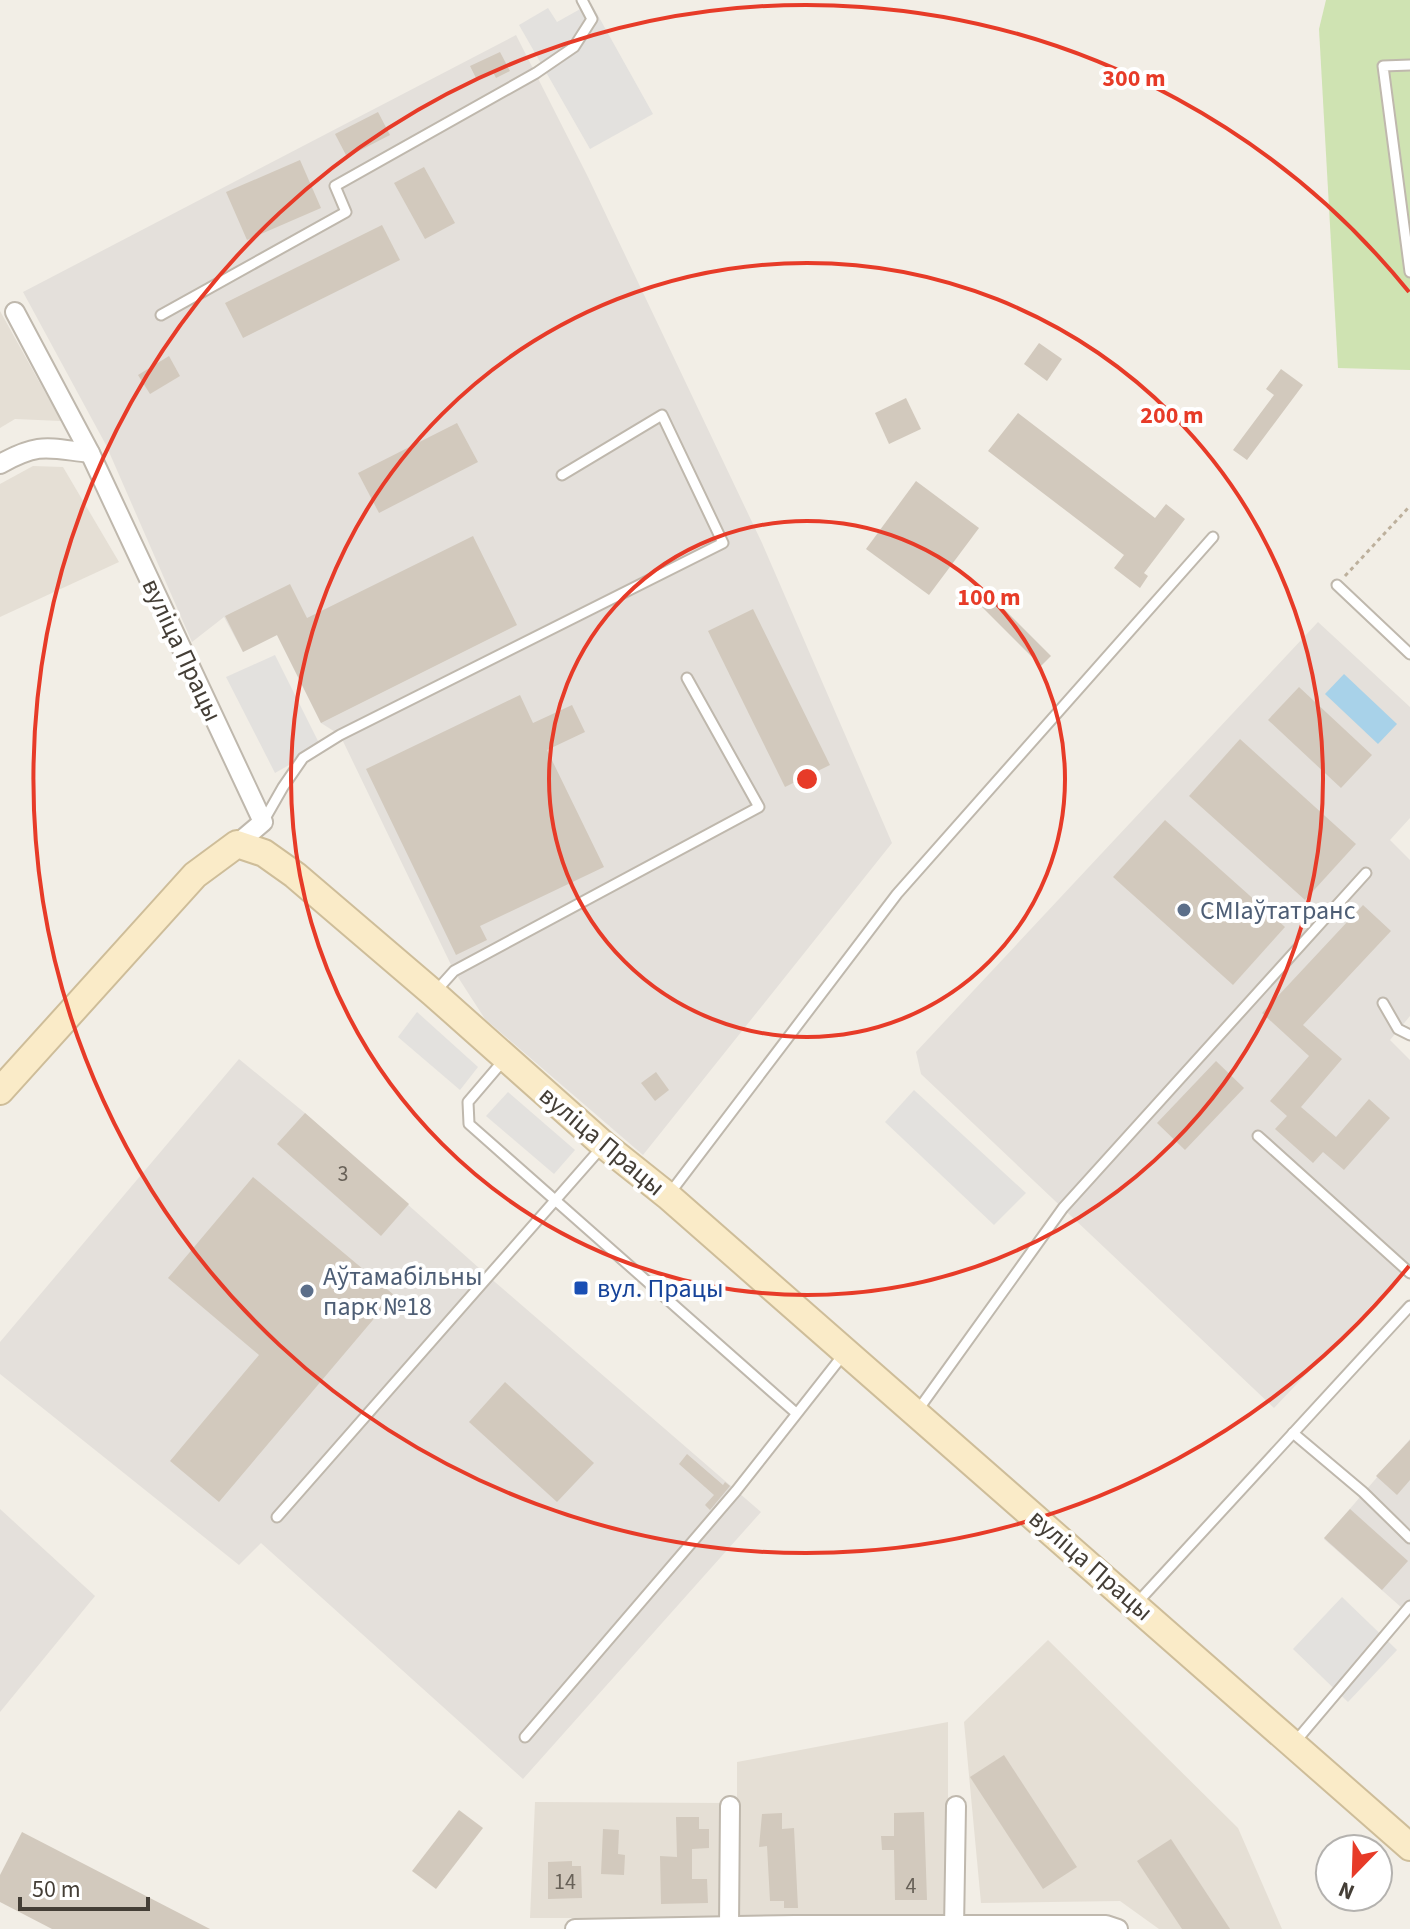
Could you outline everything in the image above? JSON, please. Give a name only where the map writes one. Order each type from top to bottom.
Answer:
[{"type":"street","name":"вуліца Працы","points":[[15,312],[90,453],[263,822]]},
{"type":"street","points":[[0,464],[26,450],[46,446],[90,453]]},
{"type":"street","points":[[0,1091],[195,875],[263,822]]},
{"type":"street","name":"вуліца Працы","points":[[237,844],[264,853],[295,875],[604,1145],[668,1196],[1410,1847]]},
{"type":"street","points":[[729,1926],[730,1806]]},
{"type":"street","points":[[954,1927],[956,1806]]},
{"type":"street","points":[[575,1929],[1106,1925],[1118,1929]]},
{"type":"lane","points":[[161,315],[346,212],[335,186],[536,73],[574,47],[592,19],[582,0]]},
{"type":"lane","points":[[1410,65],[1383,66],[1410,272]]},
{"type":"lane","points":[[263,822],[303,758],[340,735],[723,543],[662,415],[562,475]]},
{"type":"lane","points":[[668,1196],[897,894],[1213,537]]},
{"type":"lane","points":[[1337,585],[1410,654]]},
{"type":"lane","points":[[433,993],[454,971],[759,807],[687,678]]},
{"type":"lane","points":[[916,1413],[1063,1208],[1366,873]]},
{"type":"lane","points":[[1383,1003],[1398,1029],[1410,1035]]},
{"type":"lane","points":[[505,1058],[468,1102],[469,1124],[796,1413]]},
{"type":"lane","points":[[1258,1136],[1410,1273]]},
{"type":"lane","points":[[277,1517],[604,1145]]},
{"type":"lane","points":[[1136,1604],[1410,1306]]},
{"type":"lane","points":[[525,1737],[736,1491],[845,1352]]},
{"type":"lane","points":[[1293,1433],[1363,1492],[1410,1538]]},
{"type":"lane","points":[[1293,1745],[1410,1606]]},
{"type":"path","points":[[1337,585],[1410,506]]},
{"type":"shaded area","points":[[591,3],[653,114],[590,149],[519,25],[548,8],[557,22]]},
{"type":"shaded area","points":[[516,35],[588,177],[762,543],[892,843],[643,1155],[485,1019],[454,971],[340,735],[321,723],[277,635],[243,652],[224,617],[192,642],[106,445],[23,292]]},
{"type":"shaded area","points":[[0,311],[61,421],[15,419],[0,428]]},
{"type":"shaded area","points":[[33,466],[63,467],[119,562],[0,617],[0,484]]},
{"type":"shaded area","points":[[1318,622],[1410,707],[1410,818],[1390,840],[1410,860],[1410,1016],[1390,1040],[1410,1060],[1410,1265],[1274,1408],[921,1074],[916,1052]]},
{"type":"shaded area","points":[[275,655],[321,747],[275,773],[226,677]]},
{"type":"shaded area","points":[[417,1012],[478,1067],[460,1090],[398,1037]]},
{"type":"shaded area","name":"Аўтамабільны парк №18","points":[[239,1059],[305,1113],[761,1512],[523,1779],[261,1543],[239,1565],[0,1374],[0,1342]]},
{"type":"shaded area","points":[[914,1090],[1026,1193],[994,1225],[885,1122]]},
{"type":"shaded area","points":[[508,1092],[575,1150],[554,1174],[486,1116]]},
{"type":"shaded area","points":[[1410,1439],[1410,1615],[1324,1539]]},
{"type":"shaded area","points":[[0,1509],[95,1596],[0,1712]]},
{"type":"shaded area","points":[[1342,1597],[1397,1650],[1348,1702],[1293,1649]]},
{"type":"shaded area","points":[[1048,1640],[1238,1828],[1282,1929],[1159,1929],[1120,1901],[981,1903],[964,1722]]},
{"type":"shaded area","points":[[948,1722],[948,1915],[737,1918],[737,1762]]},
{"type":"shaded area","points":[[535,1802],[724,1803],[723,1918],[530,1918]]},
{"type":"green space","points":[[1326,0],[1410,0],[1410,370],[1338,368],[1319,29]]},
{"type":"water","points":[[1344,674],[1397,724],[1378,744],[1325,694]]},
{"type":"building","points":[[500,52],[510,71],[496,78],[493,72],[477,80],[470,66]]},
{"type":"building","points":[[378,112],[390,135],[347,157],[335,134]]},
{"type":"building","points":[[300,160],[321,208],[247,240],[226,192]]},
{"type":"building","points":[[424,167],[455,223],[425,239],[394,183]]},
{"type":"building","points":[[382,225],[400,260],[243,338],[225,303]]},
{"type":"building","points":[[1039,343],[1062,359],[1047,381],[1024,364]]},
{"type":"building","points":[[169,356],[180,376],[150,394],[138,375]]},
{"type":"building","points":[[1281,369],[1303,385],[1247,460],[1233,450],[1274,395],[1266,389]]},
{"type":"building","points":[[906,398],[921,429],[889,444],[875,413]]},
{"type":"building","points":[[1018,413],[1155,518],[1166,504],[1185,519],[1144,573],[1148,576],[1140,588],[1114,568],[1124,555],[988,451]]},
{"type":"building","points":[[457,423],[478,462],[379,513],[358,473]]},
{"type":"building","points":[[916,481],[979,528],[929,595],[866,549]]},
{"type":"building","points":[[473,536],[517,625],[321,723],[277,635],[243,652],[225,616],[290,584],[307,618]]},
{"type":"building","points":[[985,590],[1051,656],[1041,666],[975,600]]},
{"type":"building","points":[[753,609],[830,765],[785,787],[708,631]]},
{"type":"building","points":[[1299,687],[1372,755],[1341,788],[1268,720]]},
{"type":"building","points":[[520,695],[533,723],[572,705],[585,732],[547,750],[604,867],[480,926],[487,940],[456,955],[366,769]]},
{"type":"building","points":[[1240,739],[1356,844],[1305,900],[1189,796]]},
{"type":"building","points":[[1165,820],[1285,927],[1233,985],[1113,877]]},
{"type":"building","points":[[1363,905],[1391,931],[1303,1025],[1342,1059],[1301,1107],[1336,1137],[1369,1099],[1390,1118],[1344,1170],[1323,1152],[1313,1163],[1275,1129],[1287,1116],[1270,1101],[1309,1056],[1262,1013]]},
{"type":"building","points":[[1216,1061],[1244,1088],[1185,1150],[1157,1123]]},
{"type":"building","points":[[656,1072],[669,1090],[655,1101],[641,1083]]},
{"type":"building","points":[[305,1113],[409,1204],[381,1236],[277,1144]]},
{"type":"building","points":[[253,1177],[394,1295],[219,1502],[170,1461],[259,1355],[168,1278]]},
{"type":"building","points":[[505,1382],[594,1463],[557,1502],[469,1422]]},
{"type":"building","points":[[1410,1440],[1410,1480],[1397,1495],[1376,1476]]},
{"type":"building","points":[[687,1454],[723,1485],[725,1482],[730,1486],[710,1510],[705,1505],[714,1495],[679,1464]]},
{"type":"building","points":[[1350,1509],[1408,1561],[1382,1590],[1324,1538]]},
{"type":"building","points":[[1004,1755],[1077,1867],[1043,1889],[970,1777]]},
{"type":"building","points":[[459,1810],[483,1828],[436,1889],[412,1871]]},
{"type":"building","points":[[924,1812],[927,1900],[895,1900],[894,1850],[882,1850],[881,1836],[894,1836],[894,1813]]},
{"type":"building","points":[[782,1813],[782,1829],[794,1828],[798,1908],[784,1908],[784,1901],[770,1901],[767,1846],[759,1847],[762,1814]]},
{"type":"building","points":[[676,1817],[699,1817],[699,1829],[709,1829],[709,1848],[692,1849],[692,1879],[707,1879],[708,1903],[661,1904],[660,1856],[677,1857]]},
{"type":"building","points":[[603,1829],[619,1830],[618,1854],[625,1855],[624,1875],[601,1874]]},
{"type":"building","points":[[22,1832],[210,1929],[52,1929],[0,1902],[0,1875]]},
{"type":"building","points":[[1171,1839],[1230,1929],[1182,1929],[1137,1861]]},
{"type":"building","points":[[572,1861],[572,1866],[581,1866],[582,1898],[548,1899],[548,1862]]},
{"type":"place","name":"СМІаўтатранс","points":[[1184,910]]},
{"type":"place","name":"вул. Працы","points":[[581,1288]]},
{"type":"place","name":"Аўтамабільны парк №18","points":[[307,1291]]}]
